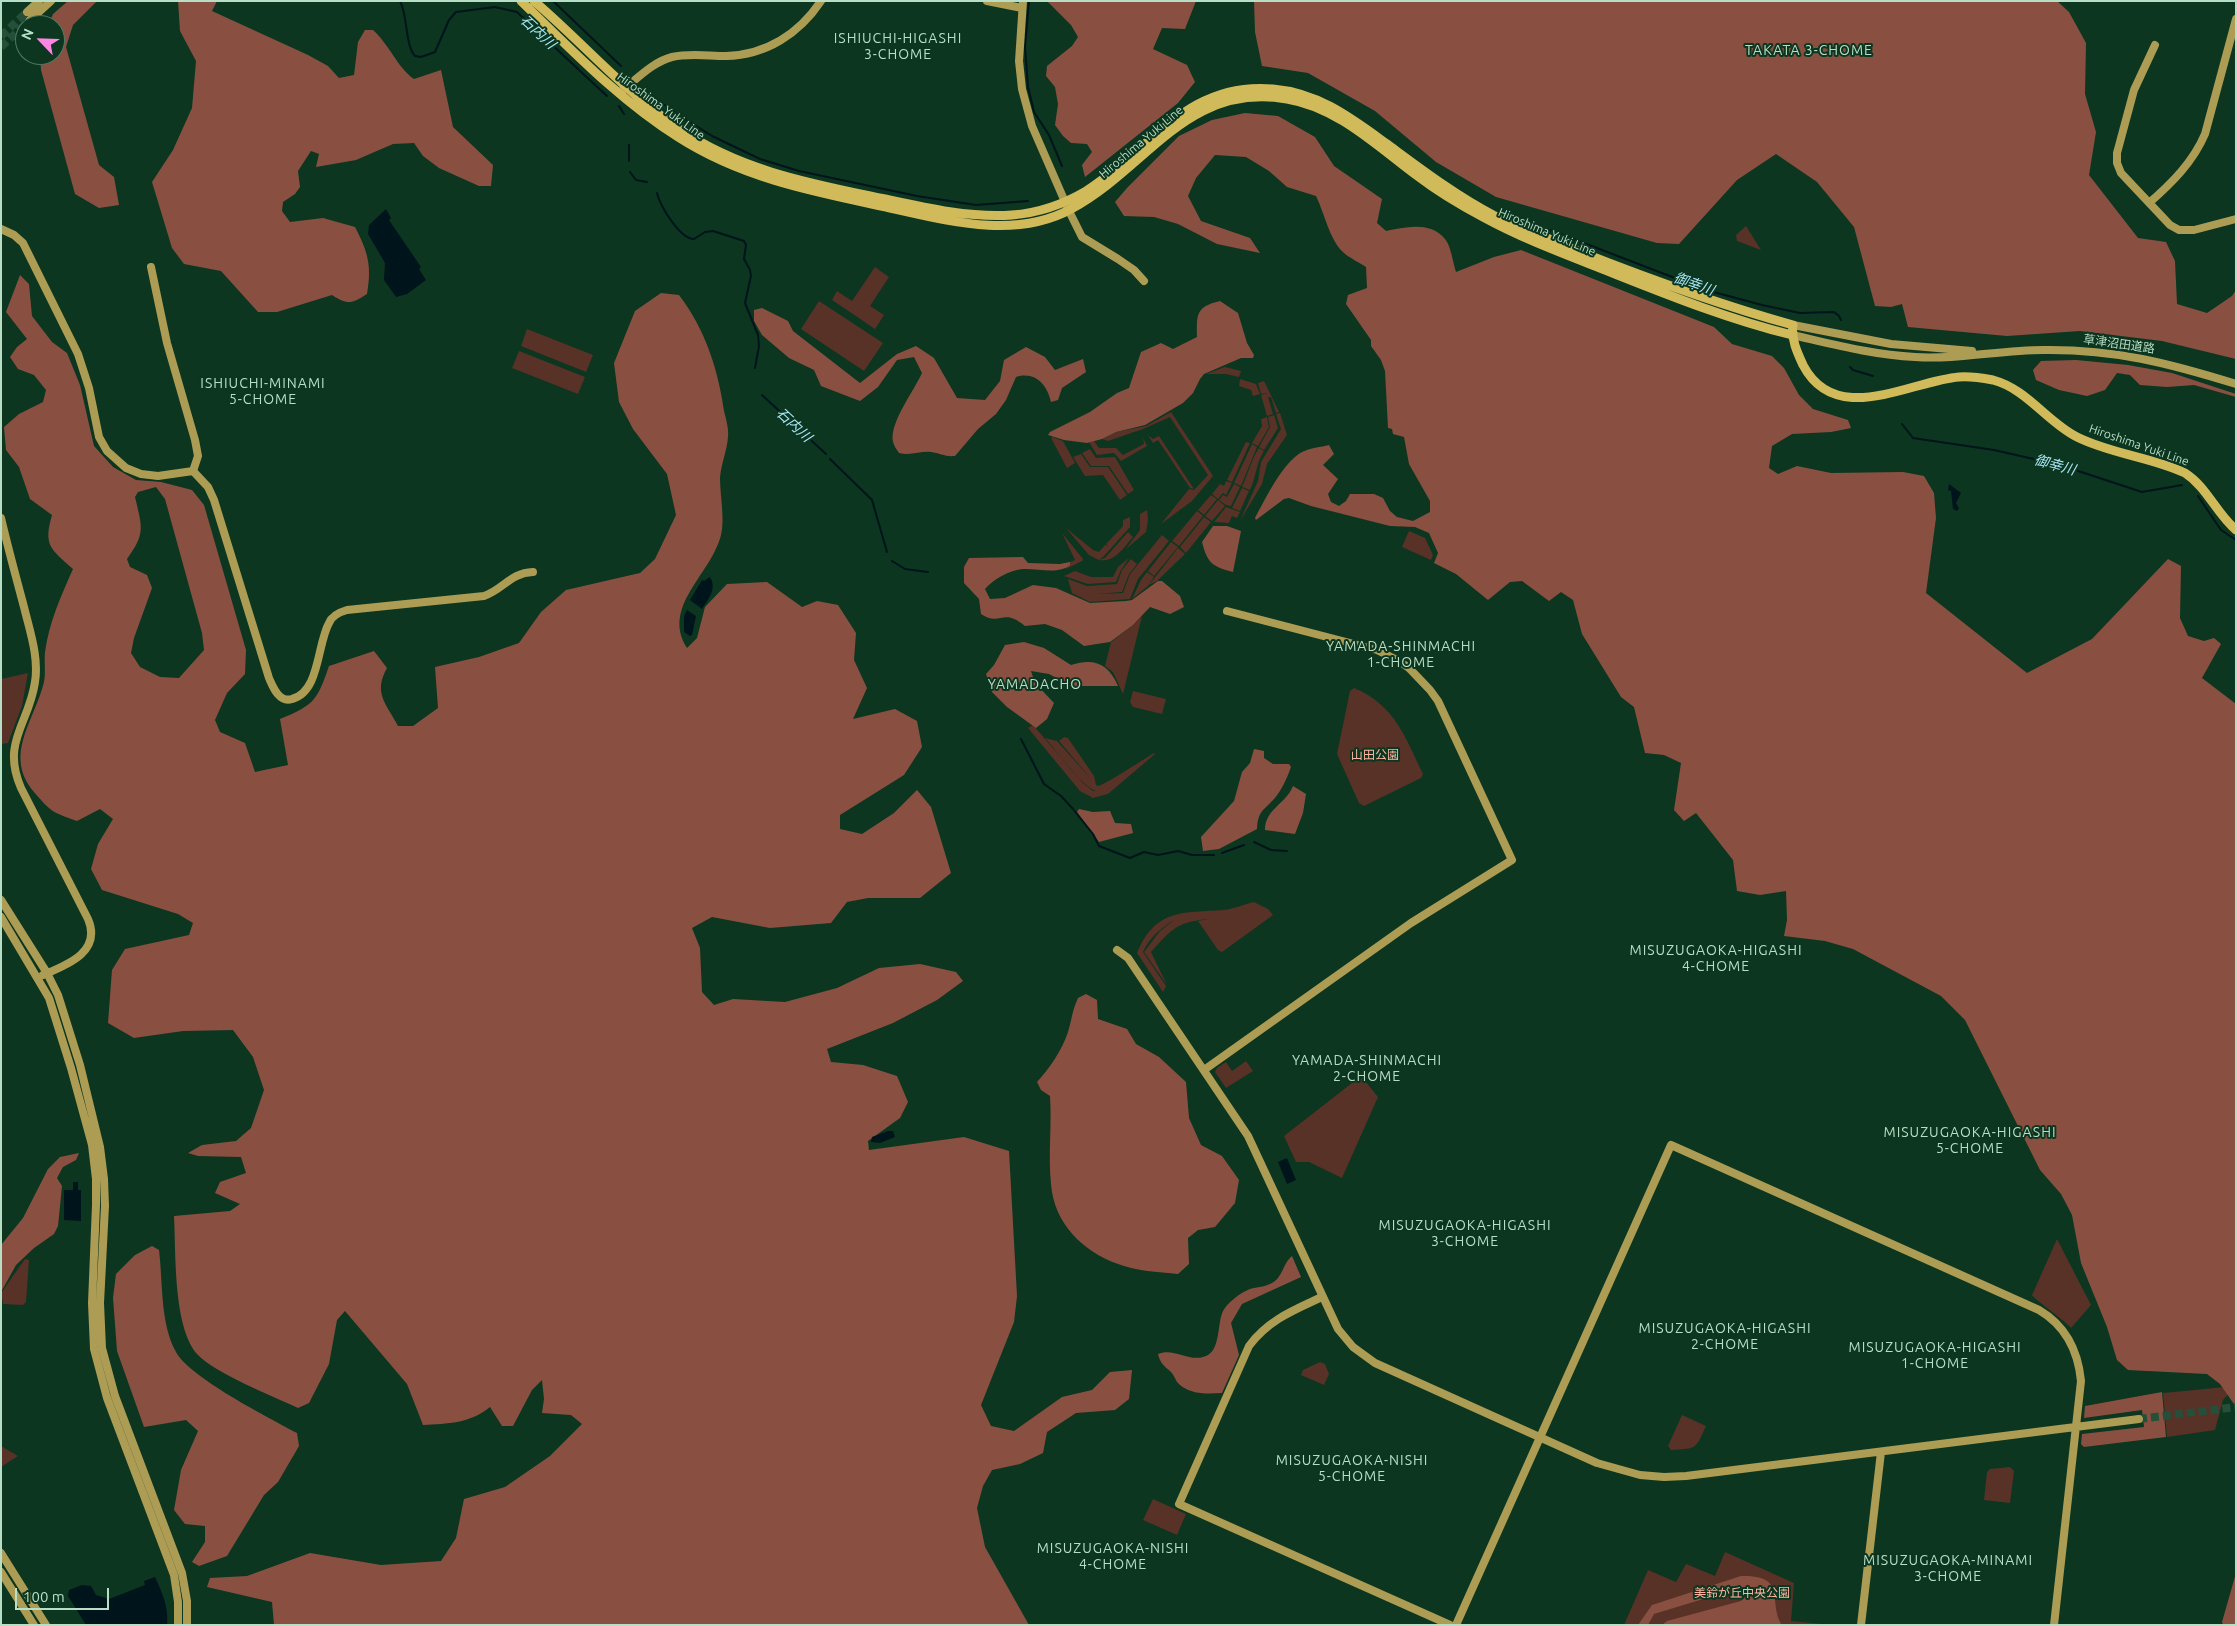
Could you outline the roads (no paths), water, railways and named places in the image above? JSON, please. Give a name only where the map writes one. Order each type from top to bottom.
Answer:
[{"type":"main road","name":"Hiroshima Yuki Line","points":[[521,1],[678,137],[740,170],[794,187],[949,220],[1004,226],[1032,222],[1069,211],[1114,182],[1172,130],[1193,115],[1222,102],[1248,96],[1290,99],[1306,103],[1331,115],[1448,196],[1483,217],[1522,236],[1678,300],[1746,323],[1792,335]]},
{"type":"main road","name":"Hiroshima Yuki Line","points":[[534,1],[622,90],[704,144],[768,172],[796,180],[911,205],[981,215],[1025,213],[1065,201],[1102,180],[1170,121],[1199,103],[1247,88],[1273,88],[1301,94],[1329,104],[1352,118],[1460,195],[1508,221],[1682,291],[1793,325],[1792,335],[1805,368],[1824,387],[1843,396],[1865,398],[1880,396],[1931,382],[1959,377],[1994,381],[2022,394],[2054,422],[2079,438],[2185,473],[2198,484],[2224,519],[2236,530]]},
{"type":"street","points":[[27,12],[39,1]]},
{"type":"street","points":[[36,15],[51,1]]},
{"type":"street","points":[[622,90],[658,64],[672,57],[740,55],[769,47],[783,40],[799,28],[821,1]]},
{"type":"street","points":[[987,1],[1022,5],[1019,61],[1024,101],[1032,126],[1082,237],[1118,259],[1144,281]]},
{"type":"street","points":[[2149,203],[2186,167],[2200,146],[2205,134],[2236,19]]},
{"type":"street","points":[[2155,45],[2134,90],[2117,153],[2117,163],[2121,173],[2170,225],[2179,230],[2194,230],[2236,219]]},
{"type":"street","points":[[1,229],[14,235],[23,243],[71,338],[84,371],[99,437],[107,451],[126,468],[142,474],[158,476],[193,471]]},
{"type":"street","points":[[151,267],[168,342],[195,440],[198,456],[193,471]]},
{"type":"street","points":[[1793,325],[1891,344],[1996,352]]},
{"type":"street","points":[[1792,335],[1915,358],[1941,358],[1996,352]]},
{"type":"street","name":"草津沼田道路","points":[[1996,352],[2041,350],[2106,352],[2158,361],[2236,384]]},
{"type":"street","points":[[193,471],[208,487],[214,500],[269,678],[274,689],[285,699],[290,700],[300,696],[307,689],[315,670],[328,624],[337,614],[347,610],[484,596],[496,591],[514,576],[533,572]]},
{"type":"street","points":[[1,518],[33,642],[36,669],[32,695],[14,746],[15,772],[21,788],[92,929],[89,945],[84,954],[38,977]]},
{"type":"street","points":[[1204,1070],[1411,923],[1512,860],[1438,701],[1409,668],[1388,655],[1371,648],[1227,611]]},
{"type":"street","points":[[1,900],[47,973],[66,1018],[80,1065],[103,1161],[106,1206],[100,1326],[105,1363],[120,1413],[182,1573],[187,1601],[187,1625]]},
{"type":"street","points":[[1,916],[38,977],[56,1016],[92,1150],[96,1205],[92,1311],[94,1349],[107,1398],[174,1575],[178,1602],[178,1625]]},
{"type":"street","points":[[1117,950],[1128,958],[1248,1136],[1322,1297],[1344,1338],[1366,1358],[1597,1463],[1618,1470],[1664,1477],[2139,1419]]},
{"type":"street","points":[[1456,1625],[1671,1145],[2048,1315],[2068,1336],[2080,1364],[2081,1381],[2054,1625]]},
{"type":"street","points":[[1322,1297],[1280,1316],[1258,1333],[1249,1346],[1179,1504],[1450,1625]]},
{"type":"street","points":[[1861,1625],[1880,1452]]},
{"type":"street","points":[[1,1553],[46,1625]]},
{"type":"street","points":[[1,1572],[34,1625]]},
{"type":"water","points":[[386,209],[391,218],[389,220],[421,267],[419,269],[426,280],[407,294],[396,297],[384,280],[385,263],[368,234],[369,225]]},
{"type":"water","points":[[1949,484],[1961,493],[1956,503],[1959,508],[1957,511],[1953,509],[1951,491],[1948,490]]},
{"type":"water","points":[[710,577],[713,586],[702,609],[690,600],[702,580],[704,581]]},
{"type":"water","points":[[687,610],[696,616],[692,635],[690,636],[684,632],[684,616]]},
{"type":"water","points":[[893,1131],[895,1137],[880,1143],[871,1142],[872,1137]]},
{"type":"water","points":[[1287,1158],[1296,1180],[1287,1184],[1278,1162]]},
{"type":"water","points":[[73,1182],[78,1182],[78,1190],[81,1190],[81,1221],[64,1220],[64,1190],[73,1190]]},
{"type":"water","points":[[155,1577],[166,1606],[167,1625],[86,1625],[68,1596],[69,1590],[82,1585],[91,1586],[96,1595],[109,1599],[145,1585],[144,1581]]},
{"type":"waterway","name":"石内川","points":[[400,1],[410,45],[415,56],[421,57],[435,52],[449,20],[456,12],[495,7],[517,12],[607,96]]},
{"type":"waterway","points":[[553,1],[621,66]]},
{"type":"waterway","points":[[1029,1],[1025,47],[1028,87],[1034,112],[1049,135],[1062,166]]},
{"type":"waterway","points":[[651,95],[712,136],[760,159],[799,171],[917,196],[976,205],[1028,201]]},
{"type":"waterway","name":"石内川","points":[[619,106],[624,114]]},
{"type":"waterway","name":"石内川","points":[[629,145],[629,161]]},
{"type":"waterway","name":"石内川","points":[[630,172],[636,180],[647,182]]},
{"type":"waterway","name":"石内川","points":[[657,193],[671,221],[689,238],[694,239],[705,232],[713,231],[744,241],[746,245],[744,259],[751,276],[745,303],[758,335],[759,346],[755,368]]},
{"type":"waterway","name":"御幸川","points":[[1550,230],[1706,290],[1800,313],[1834,312],[1841,320]]},
{"type":"waterway","name":"御幸川","points":[[1850,367],[1853,370],[1873,376]]},
{"type":"waterway","name":"石内川","points":[[762,395],[826,454]]},
{"type":"waterway","name":"御幸川","points":[[1902,424],[1913,438],[1994,450],[2060,465],[2142,492],[2182,485]]},
{"type":"waterway","name":"石内川","points":[[830,459],[872,500],[887,552]]},
{"type":"waterway","name":"御幸川","points":[[2198,496],[2221,530],[2236,540]]},
{"type":"waterway","name":"石内川","points":[[892,561],[905,569],[928,572]]},
{"type":"waterway","points":[[1021,739],[1044,784],[1061,796],[1073,809],[1093,834],[1099,846],[1130,858],[1144,852],[1158,855],[1178,851],[1192,855],[1214,855]]},
{"type":"waterway","points":[[1254,842],[1271,850],[1287,851]]},
{"type":"waterway","points":[[1222,853],[1244,845]]},
{"type":"tunnel","points":[[1,36],[27,12]]},
{"type":"tunnel","points":[[1,47],[15,34]]},
{"type":"tunnel","points":[[2139,1419],[2236,1407]]},
{"type":"district","name":"ISHIUCHI-HIGASHI 3-CHOME","points":[[898,46]]},
{"type":"district","name":"TAKATA 3-CHOME","points":[[1809,50]]},
{"type":"district","name":"ISHIUCHI-MINAMI 5-CHOME","points":[[263,392]]},
{"type":"district","name":"YAMADA-SHINMACHI 1-CHOME","points":[[1401,654]]},
{"type":"district","name":"YAMADACHO","points":[[1035,684]]},
{"type":"district","name":"MISUZUGAOKA-HIGASHI 4-CHOME","points":[[1716,958]]},
{"type":"district","name":"YAMADA-SHINMACHI 2-CHOME","points":[[1367,1068]]},
{"type":"district","name":"MISUZUGAOKA-HIGASHI 5-CHOME","points":[[1970,1140]]},
{"type":"district","name":"MISUZUGAOKA-HIGASHI 3-CHOME","points":[[1465,1234]]},
{"type":"district","name":"MISUZUGAOKA-HIGASHI 2-CHOME","points":[[1725,1336]]},
{"type":"district","name":"MISUZUGAOKA-HIGASHI 1-CHOME","points":[[1935,1355]]},
{"type":"district","name":"MISUZUGAOKA-NISHI 5-CHOME","points":[[1352,1468]]},
{"type":"district","name":"MISUZUGAOKA-NISHI 4-CHOME","points":[[1113,1556]]},
{"type":"district","name":"MISUZUGAOKA-MINAMI 3-CHOME","points":[[1948,1568]]},
{"type":"park label","name":"山田公園","points":[[1375,755]]},
{"type":"park label","name":"美鈴が丘中央公園","points":[[1742,1593]]}]
